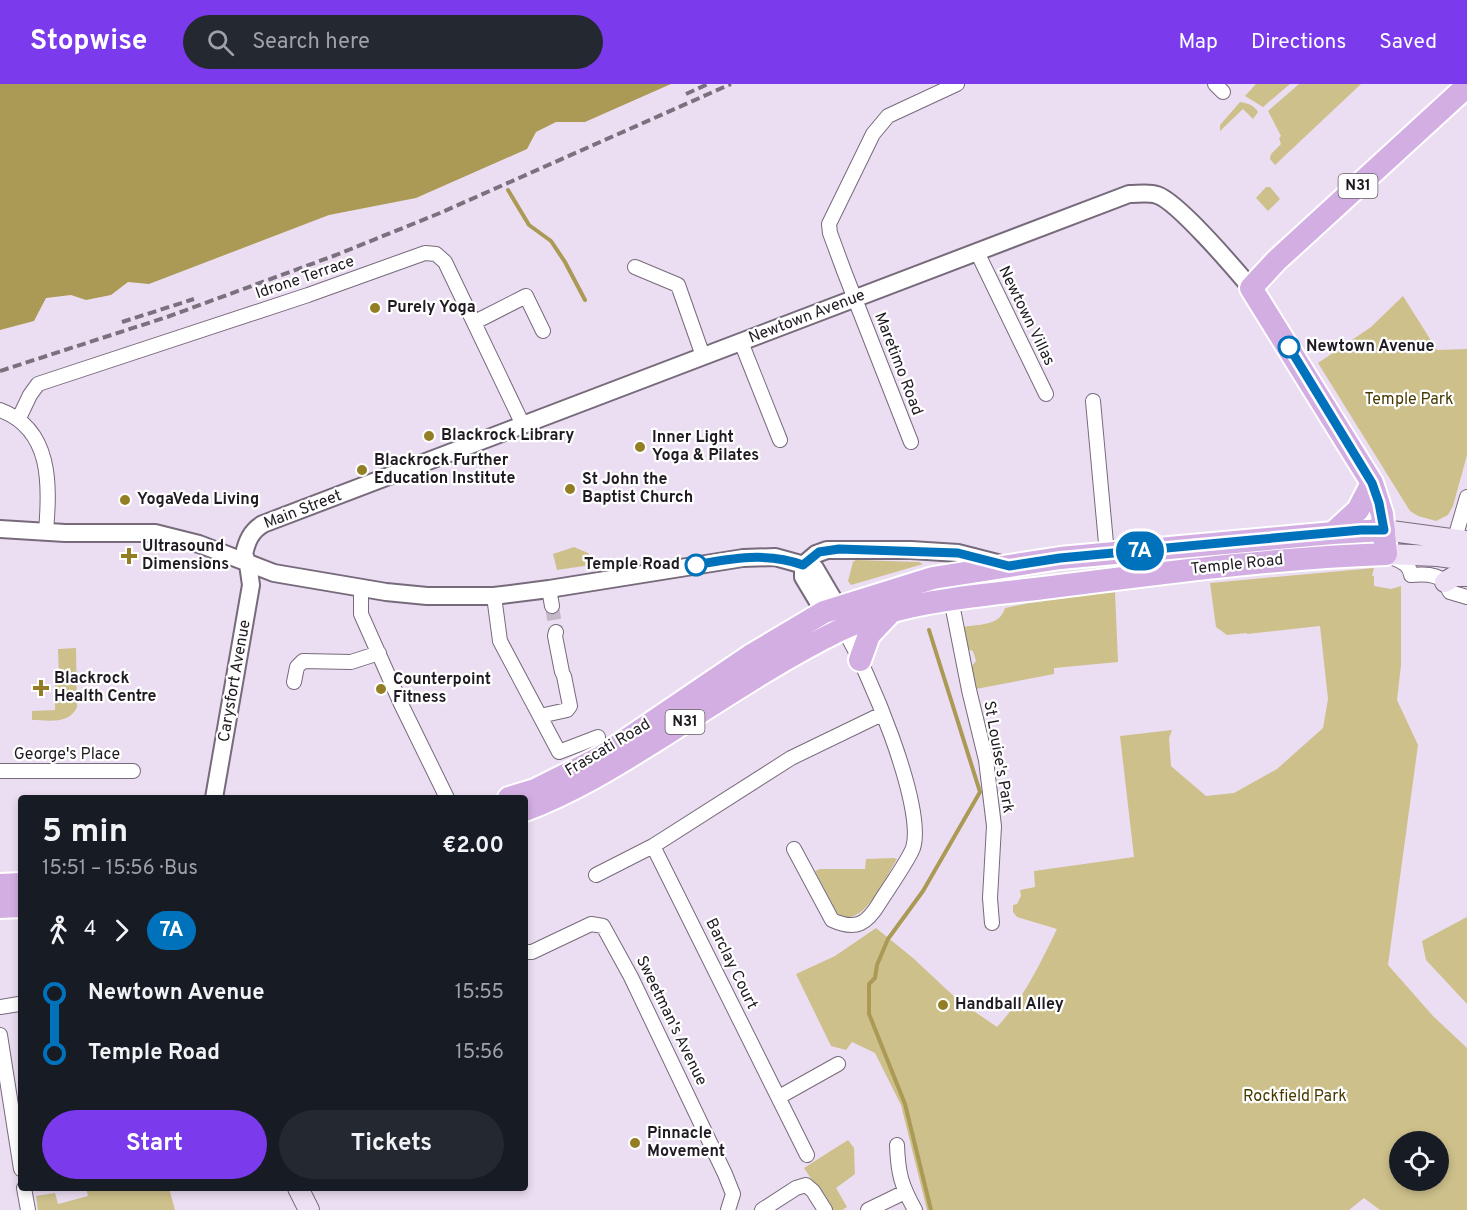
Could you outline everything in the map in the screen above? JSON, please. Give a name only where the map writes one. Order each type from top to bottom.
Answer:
[{"type":"highway","name":"N31","points":[[1251,288],[1276,261],[1467,86]]},
{"type":"highway","name":"Newtown Avenue","points":[[1251,288],[1372,483],[1379,503],[1386,554]]},
{"type":"highway","points":[[1333,532],[1358,510],[1372,483]]},
{"type":"highway","name":"Temple Road","points":[[835,616],[933,578],[1060,558],[1333,532],[1384,530]]},
{"type":"highway","name":"Temple Road","points":[[835,616],[892,611],[951,599],[1184,570],[1333,555],[1386,554]]},
{"type":"highway","points":[[860,660],[869,635],[892,611]]},
{"type":"highway","name":"Frascati Road","points":[[518,795],[601,757],[750,656],[835,616]]},
{"type":"highway","name":"Frascati Road","points":[[528,809],[597,778],[760,674],[835,616]]},
{"type":"highway","points":[[0,907],[18,906]]},
{"type":"main road","points":[[1384,530],[1461,540]]},
{"type":"main road","points":[[1386,554],[1438,556],[1467,560]]},
{"type":"main road","points":[[1444,582],[1455,576],[1467,576]]},
{"type":"main road","points":[[300,1191],[309,1210]]},
{"type":"street","name":"Maretimo Road","points":[[911,442],[830,233],[829,224],[880,124],[888,116],[957,84]]},
{"type":"street","name":"Newtown Avenue","points":[[523,425],[1129,194],[1157,194],[1168,201],[1251,288]]},
{"type":"street","name":"Newtown Villas","points":[[977,252],[1046,394]]},
{"type":"street","name":"Idrone Terrace","points":[[19,418],[38,384],[308,295],[425,253],[436,254],[445,262],[523,425]]},
{"type":"street","points":[[634,267],[678,285],[703,356]]},
{"type":"street","points":[[475,322],[526,296],[543,331]]},
{"type":"street","points":[[741,342],[780,440]]},
{"type":"street","points":[[1093,401],[1107,554]]},
{"type":"street","points":[[0,410],[19,418],[35,437],[46,463],[46,531]]},
{"type":"street","name":"Main Street","points":[[248,564],[244,554],[246,544],[256,528],[263,524],[523,425]]},
{"type":"street","points":[[1461,540],[1461,517],[1467,497]]},
{"type":"street","points":[[0,529],[155,533],[225,553],[274,573],[427,597],[551,598],[735,559],[775,558],[803,565],[803,577],[835,616],[860,660],[894,739],[914,812],[913,847],[876,910],[866,921],[854,926],[842,925],[832,920],[794,849]]},
{"type":"street","name":"Temple Road","points":[[803,565],[816,554],[827,550],[911,550],[958,553],[1009,566]]},
{"type":"street","points":[[1386,554],[1404,563],[1411,571],[1411,575],[1422,574],[1437,577],[1444,582],[1450,592],[1467,597]]},
{"type":"street","name":"Carysfort Avenue","points":[[215,795],[248,608],[251,585],[248,564]]},
{"type":"street","points":[[361,588],[362,614],[401,704],[446,795]]},
{"type":"street","points":[[494,596],[500,641],[559,752],[598,737]]},
{"type":"street","name":"St Louise's Park","points":[[951,599],[986,760],[994,826],[990,898],[992,923]]},
{"type":"street","points":[[540,716],[567,710],[570,706],[556,632]]},
{"type":"street","points":[[294,682],[297,666],[303,661],[351,663],[379,653]]},
{"type":"street","points":[[596,875],[653,846],[792,758],[882,714]]},
{"type":"street","name":"George's Place","points":[[0,771],[133,771]]},
{"type":"street","name":"Barclay Court","points":[[653,846],[807,1155]]},
{"type":"street","name":"Sweetman's Avenue","points":[[528,952],[591,924],[603,926],[631,977],[726,1174],[733,1194],[728,1210]]},
{"type":"street","points":[[0,1007],[18,1004]]},
{"type":"street","points":[[0,1035],[18,1150]]},
{"type":"street","points":[[778,1097],[838,1064]]},
{"type":"street","points":[[897,1145],[898,1170],[905,1192],[915,1210]]},
{"type":"street","points":[[762,1210],[796,1188],[806,1185],[813,1191],[825,1210]]},
{"type":"street","points":[[25,1191],[28,1210]]},
{"type":"street","points":[[868,1210],[905,1192]]},
{"type":"green space","points":[[1256,84],[1290,84],[1263,107],[1245,96]]},
{"type":"green space","points":[[1299,84],[1361,84],[1275,165],[1270,159],[1271,154],[1281,144],[1279,138],[1281,136],[1268,111]]},
{"type":"green space","points":[[1240,102],[1250,105],[1258,112],[1253,119],[1243,109],[1220,131],[1220,125]]},
{"type":"green space","points":[[1266,187],[1270,187],[1280,199],[1268,211],[1256,198]]},
{"type":"green space","name":"Temple Park","points":[[1403,296],[1437,350],[1467,349],[1467,455],[1453,506],[1448,515],[1436,521],[1410,511],[1318,363],[1371,327]]},
{"type":"green space","points":[[574,547],[588,553],[597,564],[557,570],[553,554]]},
{"type":"green space","points":[[856,560],[923,564],[851,585],[848,581],[853,562]]},
{"type":"green space","name":"Rockfield Park","points":[[1374,568],[1372,576],[1374,576],[1374,586],[1391,589],[1401,586],[1401,665],[1397,700],[1418,745],[1388,965],[1433,1016],[1467,1048],[1467,1210],[1380,1210],[1364,1198],[1349,1210],[927,1210],[901,1105],[875,1053],[852,1042],[846,1050],[831,1046],[796,974],[835,956],[876,928],[913,958],[959,1001],[997,1027],[1007,1016],[1038,968],[1057,929],[1017,917],[1013,912],[1013,905],[1017,904],[1021,896],[1020,890],[1035,887],[1034,871],[1134,857],[1120,736],[1172,730],[1169,738],[1171,766],[1206,796],[1234,793],[1277,769],[1323,728],[1328,699],[1320,626],[1227,635],[1216,627],[1210,583]]},
{"type":"green space","points":[[1115,592],[1118,662],[1054,668],[1054,674],[976,689],[971,667],[976,661],[973,651],[967,649],[963,627],[994,621],[999,618],[1005,608],[1053,598]]},
{"type":"green space","points":[[76,648],[77,707],[69,717],[63,719],[32,720],[32,711],[55,710],[55,677],[59,676],[58,649]]},
{"type":"green space","points":[[866,859],[897,859],[872,900],[855,915],[846,917],[837,913],[815,871],[865,869]]},
{"type":"green space","points":[[1467,917],[1467,1004],[1426,960],[1422,941]]},
{"type":"green space","points":[[848,1140],[854,1148],[855,1174],[836,1188],[847,1207],[842,1210],[832,1210],[804,1168]]},
{"type":"green space","points":[[87,1191],[170,1191],[175,1210],[38,1210],[36,1196],[55,1193],[58,1204],[88,1196]]},
{"type":"shaded area","points":[[0,84],[671,84],[585,122],[556,122],[536,132],[527,149],[416,198],[329,215],[149,284],[128,282],[111,295],[86,300],[71,295],[46,298],[34,321],[0,330]]},
{"type":"waterway","points":[[508,190],[529,225],[551,241],[585,300]]},
{"type":"waterway","points":[[929,630],[980,792],[923,891],[888,939],[877,965],[875,978],[869,984],[869,1014],[905,1104],[931,1210]]},
{"type":"tunnel","points":[[552,606],[556,632]]},
{"type":"railway","points":[[686,94],[708,84]]},
{"type":"railway","points":[[0,371],[167,317],[336,255],[440,213],[731,84]]},
{"type":"railway","points":[[122,322],[194,299]]},
{"type":"bus line","name":"7A","points":[[696,565],[759,557],[788,560],[803,565],[819,552],[839,549],[958,553],[1009,566],[1060,558],[1361,530],[1384,530],[1382,514],[1372,483],[1289,347]]},
{"type":"place","name":"Purely Yoga","points":[[375,308]]},
{"type":"place","name":"Newtown Avenue","points":[[1289,347]]},
{"type":"place","name":"Blackrock Library","points":[[429,436]]},
{"type":"place","name":"Inner Light Yoga & Pilates","points":[[640,447]]},
{"type":"place","name":"Blackrock Further Education Institute","points":[[362,470]]},
{"type":"place","name":"St John the Baptist Church","points":[[570,489]]},
{"type":"place","name":"YogaVeda Living","points":[[125,500]]},
{"type":"place","name":"Ultrasound Dimensions","points":[[129,556]]},
{"type":"place","name":"Temple Road","points":[[696,565]]},
{"type":"place","name":"Blackrock Health Centre","points":[[41,688]]},
{"type":"place","name":"Counterpoint Fitness","points":[[381,689]]},
{"type":"place","name":"Handball Alley","points":[[943,1005]]},
{"type":"place","name":"Pinnacle Movement","points":[[635,1143]]}]
